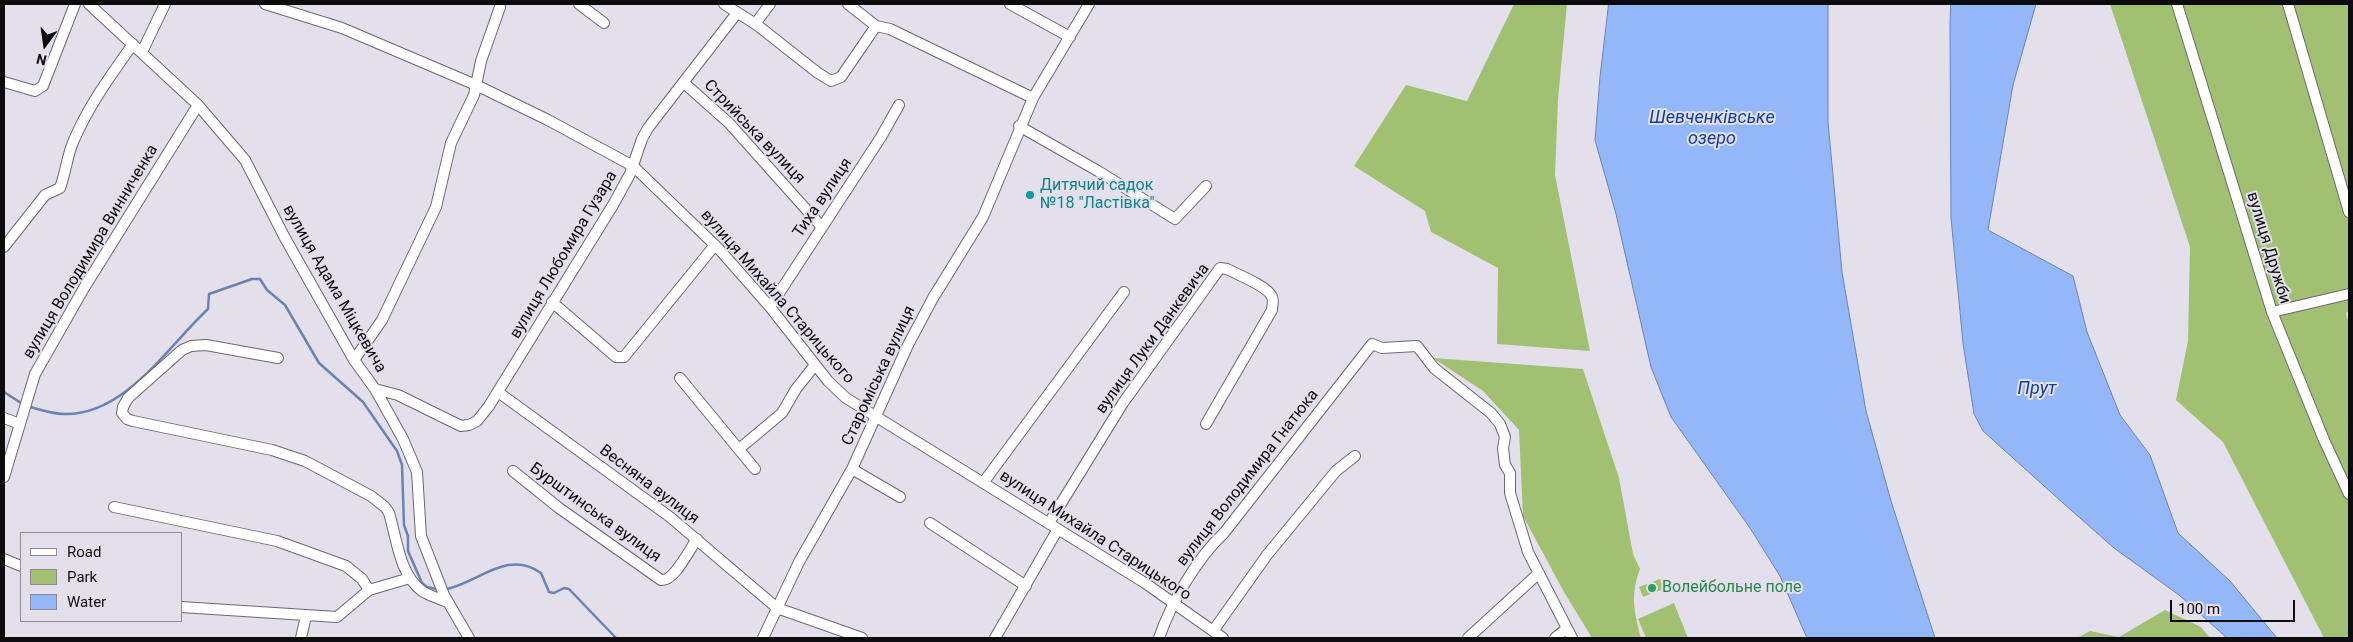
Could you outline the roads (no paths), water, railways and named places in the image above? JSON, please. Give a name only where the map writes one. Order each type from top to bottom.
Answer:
[{"type":"street","points":[[4,82],[35,90],[43,86],[75,4]]},
{"type":"street","name":"вулиця Адама Міцкевича","points":[[89,4],[198,105],[245,160],[281,232],[354,360],[375,389],[399,430],[416,469],[421,536],[447,602],[469,638]]},
{"type":"street","points":[[142,52],[166,4]]},
{"type":"street","name":"вулиця Михайла Старицького","points":[[265,4],[342,28],[476,85],[548,120],[634,166],[715,245],[770,307],[815,366],[846,398],[1053,526],[1173,603],[1223,638]]},
{"type":"street","points":[[579,4],[604,22]]},
{"type":"street","points":[[724,4],[755,24],[818,73],[833,81],[841,77],[876,26]]},
{"type":"street","points":[[755,24],[770,4]]},
{"type":"street","points":[[848,4],[876,26],[890,29],[1033,98]]},
{"type":"street","points":[[1010,4],[1070,37]]},
{"type":"street","name":"Староміська вулиця","points":[[762,638],[799,562],[852,469],[912,337],[933,298],[983,217],[1019,126],[1033,98],[1089,4]]},
{"type":"street","name":"вулиця Дружби","points":[[2177,4],[2272,312],[2349,494]]},
{"type":"street","points":[[2288,4],[2349,212]]},
{"type":"street","points":[[354,360],[382,320],[436,207],[451,143],[474,95],[481,61],[500,5]]},
{"type":"street","name":"вулиця Любомира Гузара","points":[[375,389],[398,394],[463,426],[477,421],[498,392],[552,302],[593,241],[634,166],[644,135],[737,14]]},
{"type":"street","points":[[4,247],[7,235],[45,195],[60,188],[70,150],[80,128],[101,88],[133,44]]},
{"type":"street","name":"Стрийська вулиця","points":[[684,82],[729,123],[822,226]]},
{"type":"street","name":"вулиця Володимира Винниченка","points":[[4,477],[35,374],[84,288],[198,105]]},
{"type":"street","name":"Тиха вулиця","points":[[770,307],[872,151],[899,105]]},
{"type":"street","points":[[1019,126],[1098,171],[1175,219],[1206,186]]},
{"type":"street","points":[[552,302],[616,357],[624,357],[715,245]]},
{"type":"street","name":"вулиця Луки Данкевича","points":[[995,638],[1026,586],[1053,526],[1123,403],[1220,268],[1227,269],[1267,290],[1272,296],[1273,302],[1272,310],[1206,424]]},
{"type":"street","points":[[983,483],[1124,292]]},
{"type":"street","points":[[2272,312],[2349,294]]},
{"type":"street","name":"вулиця Володимира Гнатюка","points":[[1159,638],[1173,603],[1213,543],[1224,533],[1372,344],[1382,348],[1412,345],[1421,348],[1434,368],[1491,413],[1500,424],[1505,437],[1503,448],[1505,465],[1510,473],[1510,493],[1528,552],[1539,573]]},
{"type":"street","points":[[278,358],[206,345],[187,348],[128,398],[123,406],[122,413],[127,419],[134,421],[281,452],[312,464],[372,496],[389,513],[405,568],[410,578],[423,591],[447,602]]},
{"type":"street","points":[[739,449],[782,413],[796,389],[815,366]]},
{"type":"street","points":[[680,378],[755,469]]},
{"type":"street","name":"Весняна вулиця","points":[[498,392],[670,517],[777,608]]},
{"type":"street","points":[[4,418],[20,424]]},
{"type":"street","points":[[1213,631],[1274,548],[1336,471],[1354,456]]},
{"type":"street","points":[[852,469],[900,497]]},
{"type":"street","name":"Бурштинська вулиця","points":[[514,471],[559,508],[661,580],[666,580],[672,576],[697,540]]},
{"type":"street","points":[[114,507],[270,540],[296,548],[350,569],[362,579],[369,590]]},
{"type":"street","points":[[930,523],[1026,586]]},
{"type":"street","points":[[4,559],[20,566]]},
{"type":"street","points":[[1468,638],[1539,573],[1572,638]]},
{"type":"street","points":[[182,608],[337,617],[369,590],[410,578]]},
{"type":"street","points":[[777,608],[862,638]]},
{"type":"street","points":[[302,638],[306,616]]},
{"type":"street","points":[[1554,638],[1566,628]]},
{"type":"water","name":"Шевченківське озеро","points":[[1609,4],[1828,4],[1828,122],[1842,272],[1866,411],[1891,501],[1935,638],[1807,638],[1780,576],[1750,528],[1671,417],[1651,367],[1616,214],[1595,140]]},
{"type":"water","name":"Прут","points":[[1951,4],[2036,4],[2013,85],[1988,230],[2073,276],[2087,332],[2120,415],[2150,455],[2178,533],[2230,581],[2277,638],[2227,638],[2179,595],[2114,548],[2063,503],[1983,431],[1974,414],[1963,343],[1951,218]]},
{"type":"waterway","points":[[30,407],[51,413],[64,414],[86,412],[107,404],[144,376],[208,309],[209,294],[252,279],[260,279],[267,290],[285,305],[319,363],[363,402],[397,451],[402,465],[404,525],[408,536],[408,551],[422,583],[427,587],[436,589]]},
{"type":"waterway","points":[[4,392],[21,403]]},
{"type":"waterway","points":[[447,589],[505,566],[517,564],[529,567],[541,573],[549,592],[554,593],[564,588],[569,589],[616,638]]},
{"type":"place","name":"Дитячий садок №18 \"Ластівка\"","points":[[1030,195]]},
{"type":"place","name":"Волейбольне поле","points":[[1652,588]]}]
